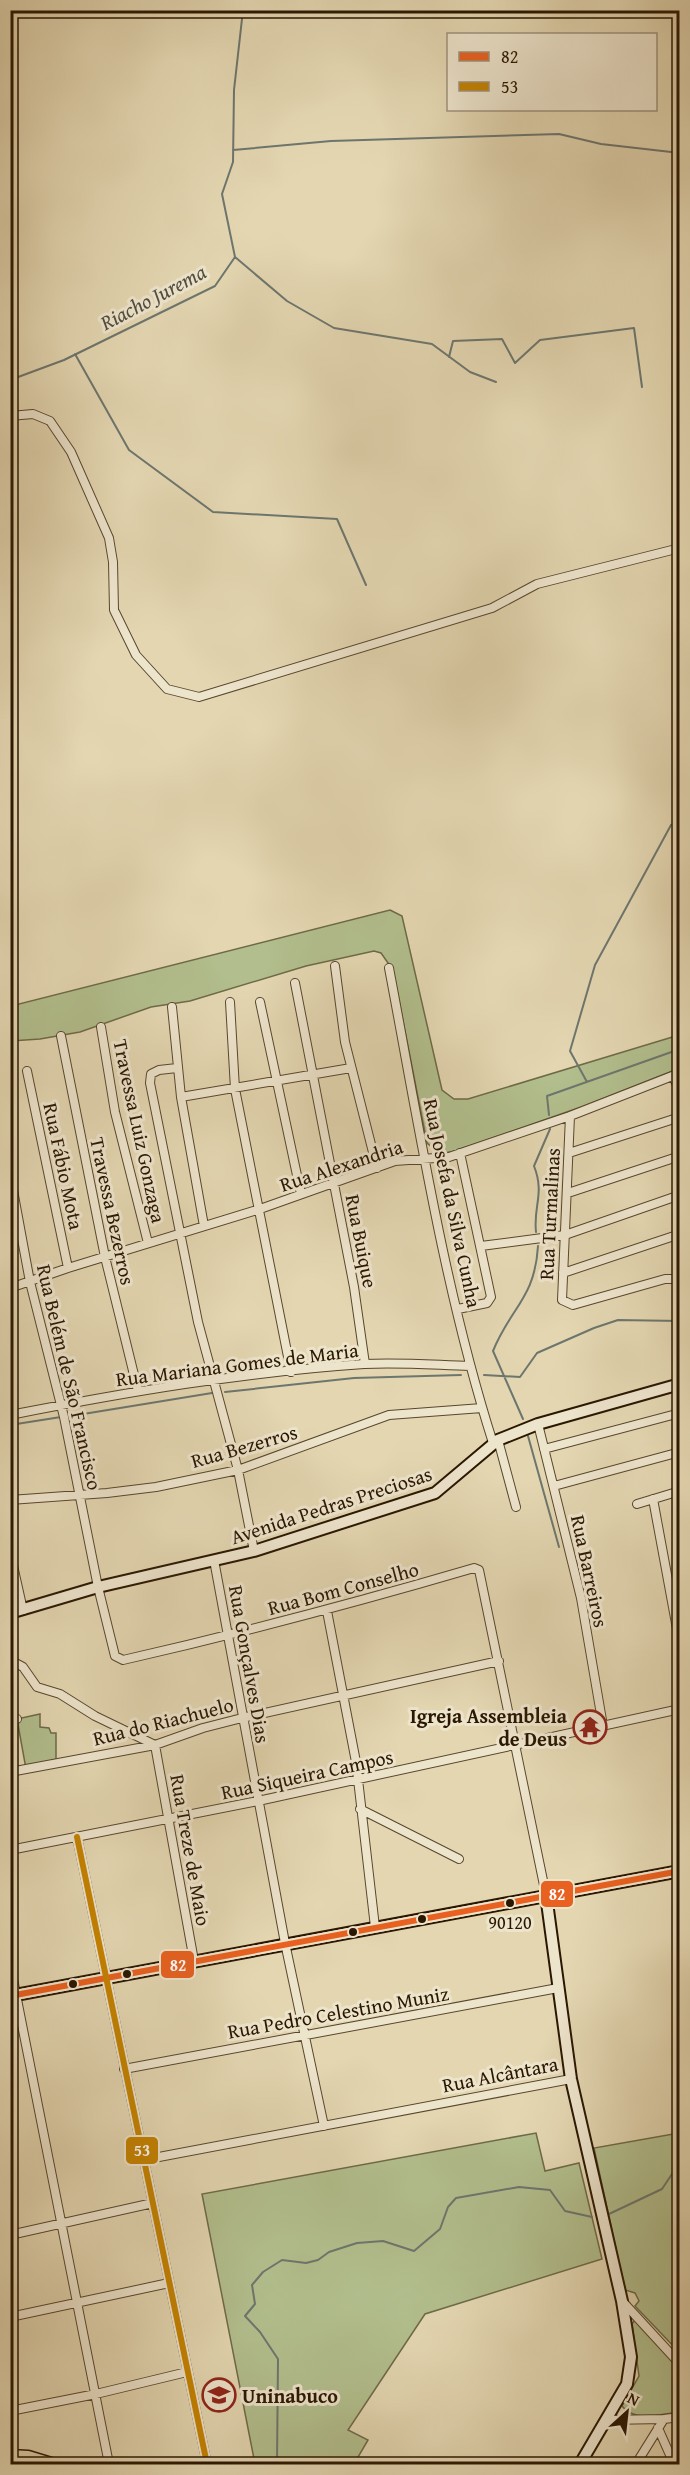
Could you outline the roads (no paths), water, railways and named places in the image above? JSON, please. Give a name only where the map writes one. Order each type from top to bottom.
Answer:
[{"type":"main road","name":"Avenida Pedras Preciosas","points":[[10,1612],[98,1587],[254,1551],[435,1493],[445,1488],[495,1441],[538,1424],[680,1384]]},
{"type":"main road","points":[[14,1996],[285,1943],[680,1871]]},
{"type":"main road","points":[[546,1895],[571,2079]]},
{"type":"main road","name":"Rua Alcântara","points":[[571,2079],[622,2301],[631,2357],[631,2373],[580,2464]]},
{"type":"main road","points":[[12,2458],[28,2457],[51,2464]]},
{"type":"street","points":[[10,416],[33,414],[50,421],[71,452],[109,538],[113,562],[114,610],[136,655],[167,689],[199,697],[492,608],[537,584],[680,548]]},
{"type":"street","points":[[335,966],[351,1068],[377,1168]]},
{"type":"street","name":"Rua Josefa da Silva Cunha","points":[[389,968],[426,1159],[470,1366],[516,1507]]},
{"type":"street","name":"Rua Buique","points":[[296,983],[360,1322],[365,1364]]},
{"type":"street","points":[[230,1002],[235,1089],[291,1372]]},
{"type":"street","points":[[260,1002],[301,1194]]},
{"type":"street","points":[[172,1007],[181,1097],[204,1226]]},
{"type":"street","name":"Travessa Luiz Gonzaga","points":[[101,1027],[123,1149],[148,1243]]},
{"type":"street","name":"Travessa Bezerros","points":[[61,1036],[105,1257],[138,1391]]},
{"type":"street","points":[[177,1068],[159,1070],[151,1074],[150,1083],[182,1233],[198,1322],[238,1470],[254,1551]]},
{"type":"street","points":[[181,1097],[351,1068]]},
{"type":"street","name":"Rua Fábio Mota","points":[[27,1071],[68,1268]]},
{"type":"street","points":[[676,1075],[680,1092]]},
{"type":"street","name":"Rua Alexandria","points":[[10,1288],[260,1209],[407,1159],[449,1157],[570,1116],[676,1075]]},
{"type":"street","name":"Rua Turmalinas","points":[[570,1116],[562,1300],[573,1305],[664,1279],[680,1279]]},
{"type":"street","points":[[569,1153],[680,1117]]},
{"type":"street","points":[[458,1309],[487,1303],[490,1299],[481,1246],[460,1153]]},
{"type":"street","points":[[568,1193],[680,1156]]},
{"type":"street","name":"Rua Belém de São Francisco","points":[[10,1174],[30,1282],[61,1405],[98,1587],[115,1656]]},
{"type":"street","points":[[481,1246],[565,1235],[680,1195]]},
{"type":"street","points":[[563,1273],[680,1234]]},
{"type":"street","points":[[664,1279],[680,1274]]},
{"type":"street","name":"Rua Mariana Gomes de Maria","points":[[10,1415],[138,1391],[215,1380],[365,1364],[470,1366]]},
{"type":"street","name":"Rua Bezerros","points":[[10,1500],[156,1486],[238,1470],[381,1417],[482,1408]]},
{"type":"street","points":[[544,1449],[680,1413]]},
{"type":"street","name":"Rua Barreiros","points":[[538,1424],[581,1598],[603,1726]]},
{"type":"street","points":[[554,1486],[680,1452]]},
{"type":"street","points":[[637,1504],[680,1491]]},
{"type":"street","points":[[653,1499],[680,1645]]},
{"type":"street","points":[[10,1552],[23,1610]]},
{"type":"street","name":"Rua Gonçalves Dias","points":[[214,1560],[285,1943],[324,2126]]},
{"type":"street","name":"Rua Bom Conselho","points":[[115,1656],[123,1660],[327,1611],[474,1568],[481,1572],[500,1661]]},
{"type":"street","points":[[327,1611],[357,1780],[375,1927]]},
{"type":"street","points":[[10,1660],[23,1667],[37,1688],[60,1694],[95,1716],[155,1745]]},
{"type":"street","points":[[500,1661],[546,1895]]},
{"type":"street","name":"Rua do Riachuelo","points":[[10,1772],[155,1745],[203,1728],[242,1718],[500,1661]]},
{"type":"street","name":"Rua Siqueira Campos","points":[[10,1850],[258,1802],[680,1709]]},
{"type":"street","name":"Rua Treze de Maio","points":[[155,1745],[194,1961]]},
{"type":"street","points":[[360,1809],[459,1859]]},
{"type":"street","points":[[77,1837],[207,2464]]},
{"type":"street","points":[[10,1964],[14,1996],[109,2464]]},
{"type":"street","name":"Rua Pedro Celestino Muniz","points":[[124,2069],[558,1989]]},
{"type":"street","name":"Rua Alcântara","points":[[144,2160],[571,2079]]},
{"type":"street","points":[[10,2235],[153,2204]]},
{"type":"street","points":[[10,2317],[169,2283]]},
{"type":"street","points":[[622,2301],[680,2364]]},
{"type":"street","points":[[10,2411],[96,2394],[187,2372]]},
{"type":"street","points":[[606,2420],[680,2417]]},
{"type":"street","points":[[636,2464],[664,2419]]},
{"type":"street","points":[[658,2428],[674,2464]]},
{"type":"waterway","name":"Riacho Jurema","points":[[10,380],[64,360],[215,286],[235,257],[222,194],[233,162],[234,90],[243,10]]},
{"type":"waterway","points":[[233,150],[331,141],[559,134],[601,144],[680,153]]},
{"type":"waterway","points":[[235,257],[287,301],[334,328],[432,344],[470,372],[496,382]]},
{"type":"waterway","points":[[449,357],[453,341],[502,339],[515,363],[540,340],[634,328],[642,387]]},
{"type":"waterway","points":[[75,354],[129,450],[213,512],[337,519],[366,585]]},
{"type":"waterway","points":[[587,1082],[570,1051],[595,965],[671,825],[680,822]]},
{"type":"waterway","points":[[549,1115],[547,1096],[680,1049]]},
{"type":"waterway","points":[[536,1232],[539,1184],[534,1166],[550,1129]]},
{"type":"waterway","points":[[523,1419],[493,1351],[527,1290],[536,1264],[538,1246]]},
{"type":"waterway","points":[[484,1375],[520,1377],[537,1353],[618,1320],[680,1321]]},
{"type":"waterway","points":[[225,1392],[354,1378],[461,1375]]},
{"type":"waterway","points":[[71,1416],[212,1393]]},
{"type":"waterway","points":[[10,1425],[61,1417]]},
{"type":"waterway","points":[[528,1436],[559,1547]]},
{"type":"waterway","points":[[609,2214],[662,2189],[674,2171],[680,2168]]},
{"type":"waterway","points":[[277,2464],[278,2359],[260,2332],[245,2316],[255,2304],[252,2285],[263,2272],[282,2260],[306,2263],[318,2260],[329,2252],[357,2243],[383,2241],[414,2251],[440,2229],[448,2207],[456,2198],[519,2187],[550,2190],[565,2211],[592,2217]]},
{"type":"place","name":"Igreja Assembleia de Deus","points":[[590,1727]]},
{"type":"place","name":"90120","points":[[510,1903]]},
{"type":"place","name":"Uninabuco","points":[[219,2395]]}]
